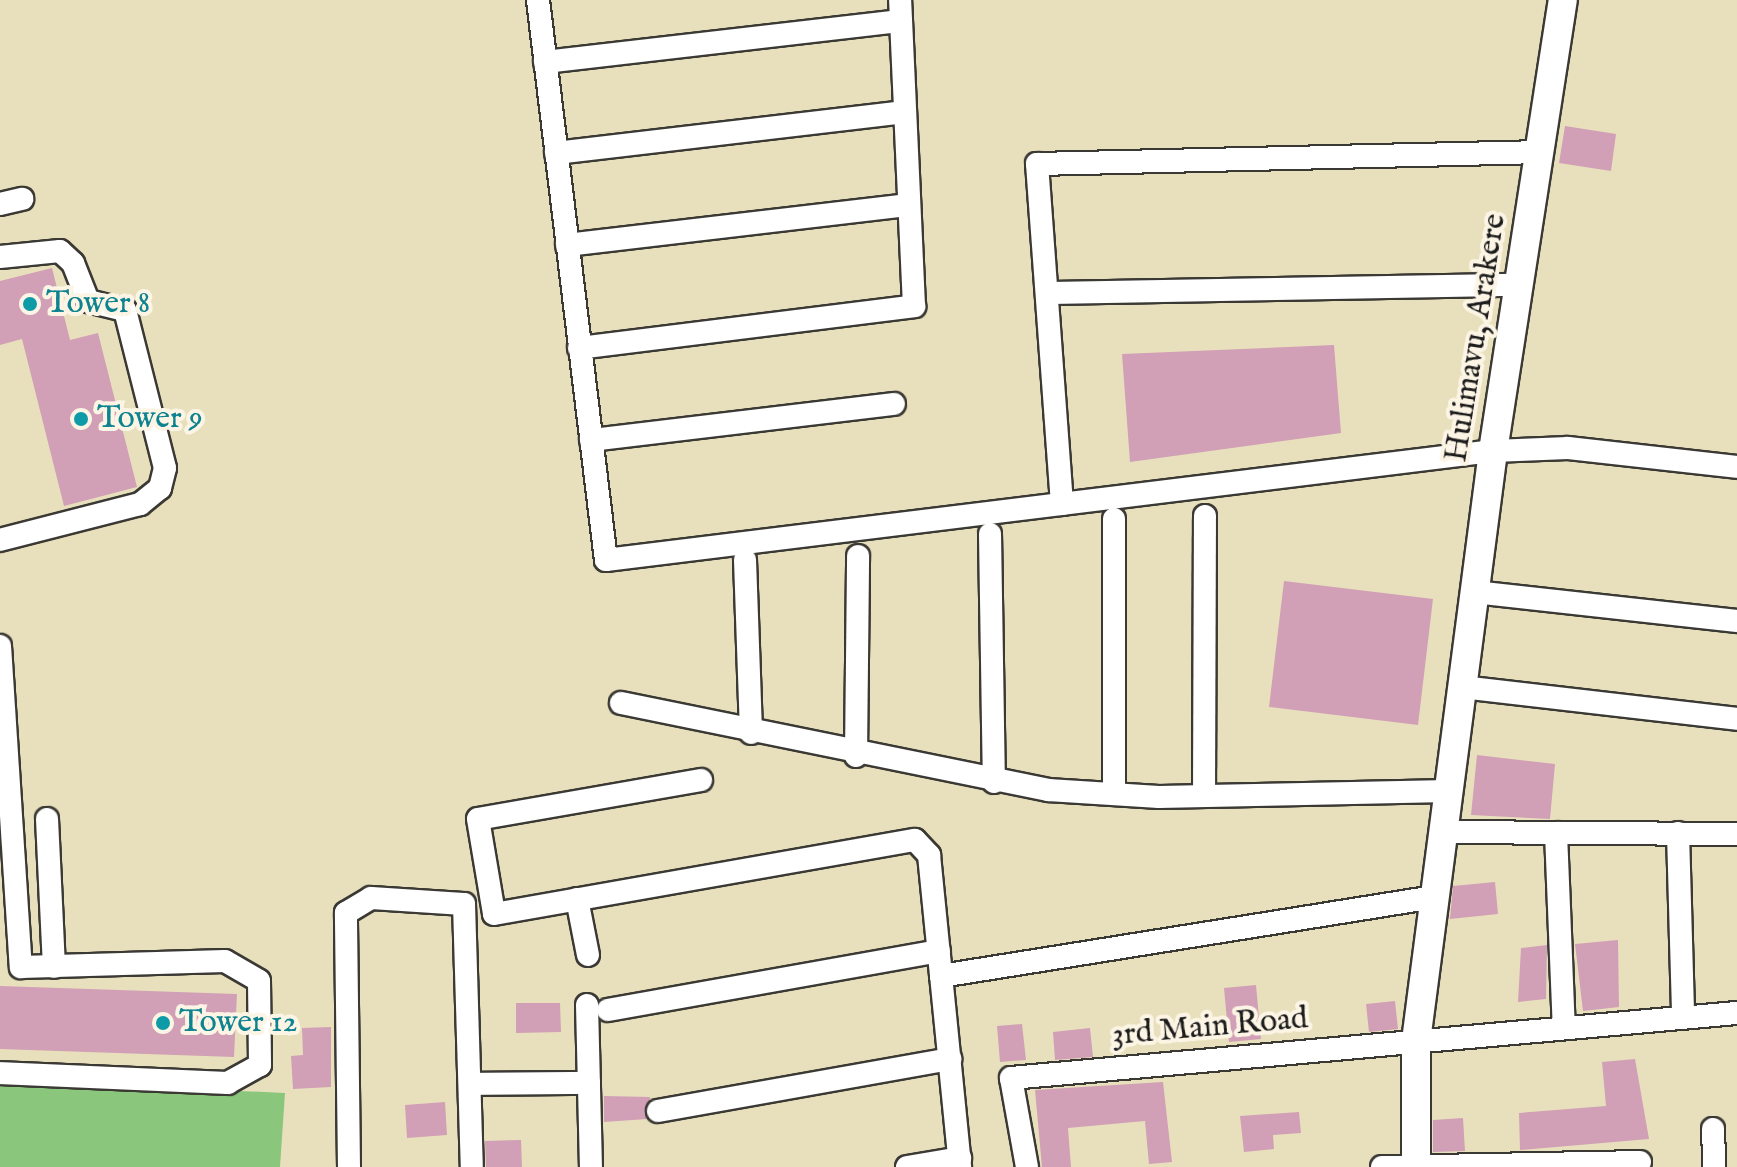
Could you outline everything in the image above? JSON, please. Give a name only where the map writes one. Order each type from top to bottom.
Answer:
[{"type":"street","points":[[538,0],[606,560],[1493,451],[1598,450],[1737,467]]},
{"type":"street","name":"Hulimavu, Arakere","points":[[1416,1166],[1416,1041],[1442,832],[1493,451],[1563,0]]},
{"type":"street","points":[[545,62],[901,10],[914,306],[579,348]]},
{"type":"street","points":[[556,153],[905,112]]},
{"type":"street","points":[[1062,504],[1037,164],[1541,152]]},
{"type":"street","points":[[567,245],[909,205]]},
{"type":"street","points":[[0,257],[60,251],[73,263],[88,301],[125,310],[165,468],[160,488],[140,504],[0,540]]},
{"type":"street","points":[[1047,293],[1519,285]]},
{"type":"street","points":[[591,440],[894,404]]},
{"type":"street","points":[[1204,796],[1205,516]]},
{"type":"street","points":[[1114,519],[1114,794]]},
{"type":"street","points":[[990,534],[994,782]]},
{"type":"street","points":[[856,756],[858,556]]},
{"type":"street","points":[[745,560],[751,733]]},
{"type":"street","points":[[1474,592],[1737,621]]},
{"type":"street","points":[[0,646],[10,942],[21,967],[225,961],[259,981],[260,1065],[228,1083],[0,1073]]},
{"type":"street","points":[[1462,687],[1737,719]]},
{"type":"street","points":[[621,703],[856,756],[994,782],[1114,794],[1204,796],[1449,791]]},
{"type":"street","points":[[701,780],[478,819],[494,914],[915,840],[929,855],[960,1162],[907,1167]]},
{"type":"street","points":[[47,819],[54,967]]},
{"type":"street","points":[[1442,832],[1737,834]]},
{"type":"street","points":[[1556,833],[1564,1028]]},
{"type":"street","points":[[1678,833],[1683,1017]]},
{"type":"street","points":[[941,976],[1434,897]]},
{"type":"street","points":[[349,1167],[346,913],[353,905],[371,898],[464,904],[472,1167]]},
{"type":"street","points":[[577,899],[588,955]]},
{"type":"street","points":[[591,1167],[589,1083],[598,1008],[939,951]]},
{"type":"street","name":"3rd Main Road","points":[[1027,1167],[1011,1078],[1737,1013]]},
{"type":"street","points":[[658,1111],[950,1059]]},
{"type":"street","points":[[470,1084],[589,1083]]},
{"type":"street","points":[[1713,1129],[1714,1167]]},
{"type":"street","points":[[1382,1167],[1640,1162]]},
{"type":"green space","points":[[0,1080],[285,1093],[280,1167],[0,1167]]},
{"type":"building","points":[[1565,126],[1616,134],[1611,171],[1559,163]]},
{"type":"building","name":"Tower 9","points":[[52,268],[70,340],[98,333],[137,487],[64,506],[22,339],[0,345],[0,281]]},
{"type":"building","points":[[1334,345],[1341,433],[1130,462],[1122,354]]},
{"type":"building","points":[[1284,581],[1433,599],[1418,725],[1269,707]]},
{"type":"building","points":[[1477,755],[1555,764],[1550,819],[1471,815]]},
{"type":"building","points":[[1495,882],[1498,914],[1450,919],[1453,886]]},
{"type":"building","points":[[1618,940],[1619,1007],[1583,1011],[1575,944]]},
{"type":"building","points":[[1547,945],[1546,999],[1518,1002],[1521,948]]},
{"type":"building","points":[[1256,985],[1261,1039],[1229,1042],[1224,988]]},
{"type":"building","name":"Tower 12","points":[[0,986],[237,994],[234,1057],[0,1049]]},
{"type":"building","points":[[1395,1001],[1398,1029],[1369,1032],[1366,1004]]},
{"type":"building","points":[[516,1003],[560,1003],[561,1032],[516,1033]]},
{"type":"building","points":[[1022,1024],[1026,1060],[1000,1062],[997,1026]]},
{"type":"building","points":[[331,1027],[331,1087],[293,1089],[291,1056],[303,1055],[302,1028]]},
{"type":"building","points":[[1090,1028],[1093,1057],[1055,1060],[1053,1032]]},
{"type":"building","points":[[1635,1059],[1649,1139],[1520,1150],[1519,1113],[1606,1106],[1602,1062]]},
{"type":"building","points":[[1163,1082],[1172,1162],[1149,1164],[1145,1121],[1068,1128],[1071,1167],[1042,1167],[1035,1090]]},
{"type":"building","points":[[604,1096],[650,1097],[647,1119],[604,1122]]},
{"type":"building","points":[[445,1102],[447,1135],[407,1138],[405,1105]]},
{"type":"building","points":[[1299,1112],[1301,1133],[1273,1135],[1274,1149],[1244,1152],[1240,1116]]},
{"type":"building","points":[[1463,1118],[1465,1151],[1433,1152],[1433,1120]]},
{"type":"building","points":[[521,1140],[522,1167],[486,1167],[485,1141]]},
{"type":"place","name":"Tower 8","points":[[30,304]]},
{"type":"place","name":"Tower 9","points":[[81,419]]},
{"type":"place","name":"Tower 12","points":[[163,1023]]}]
